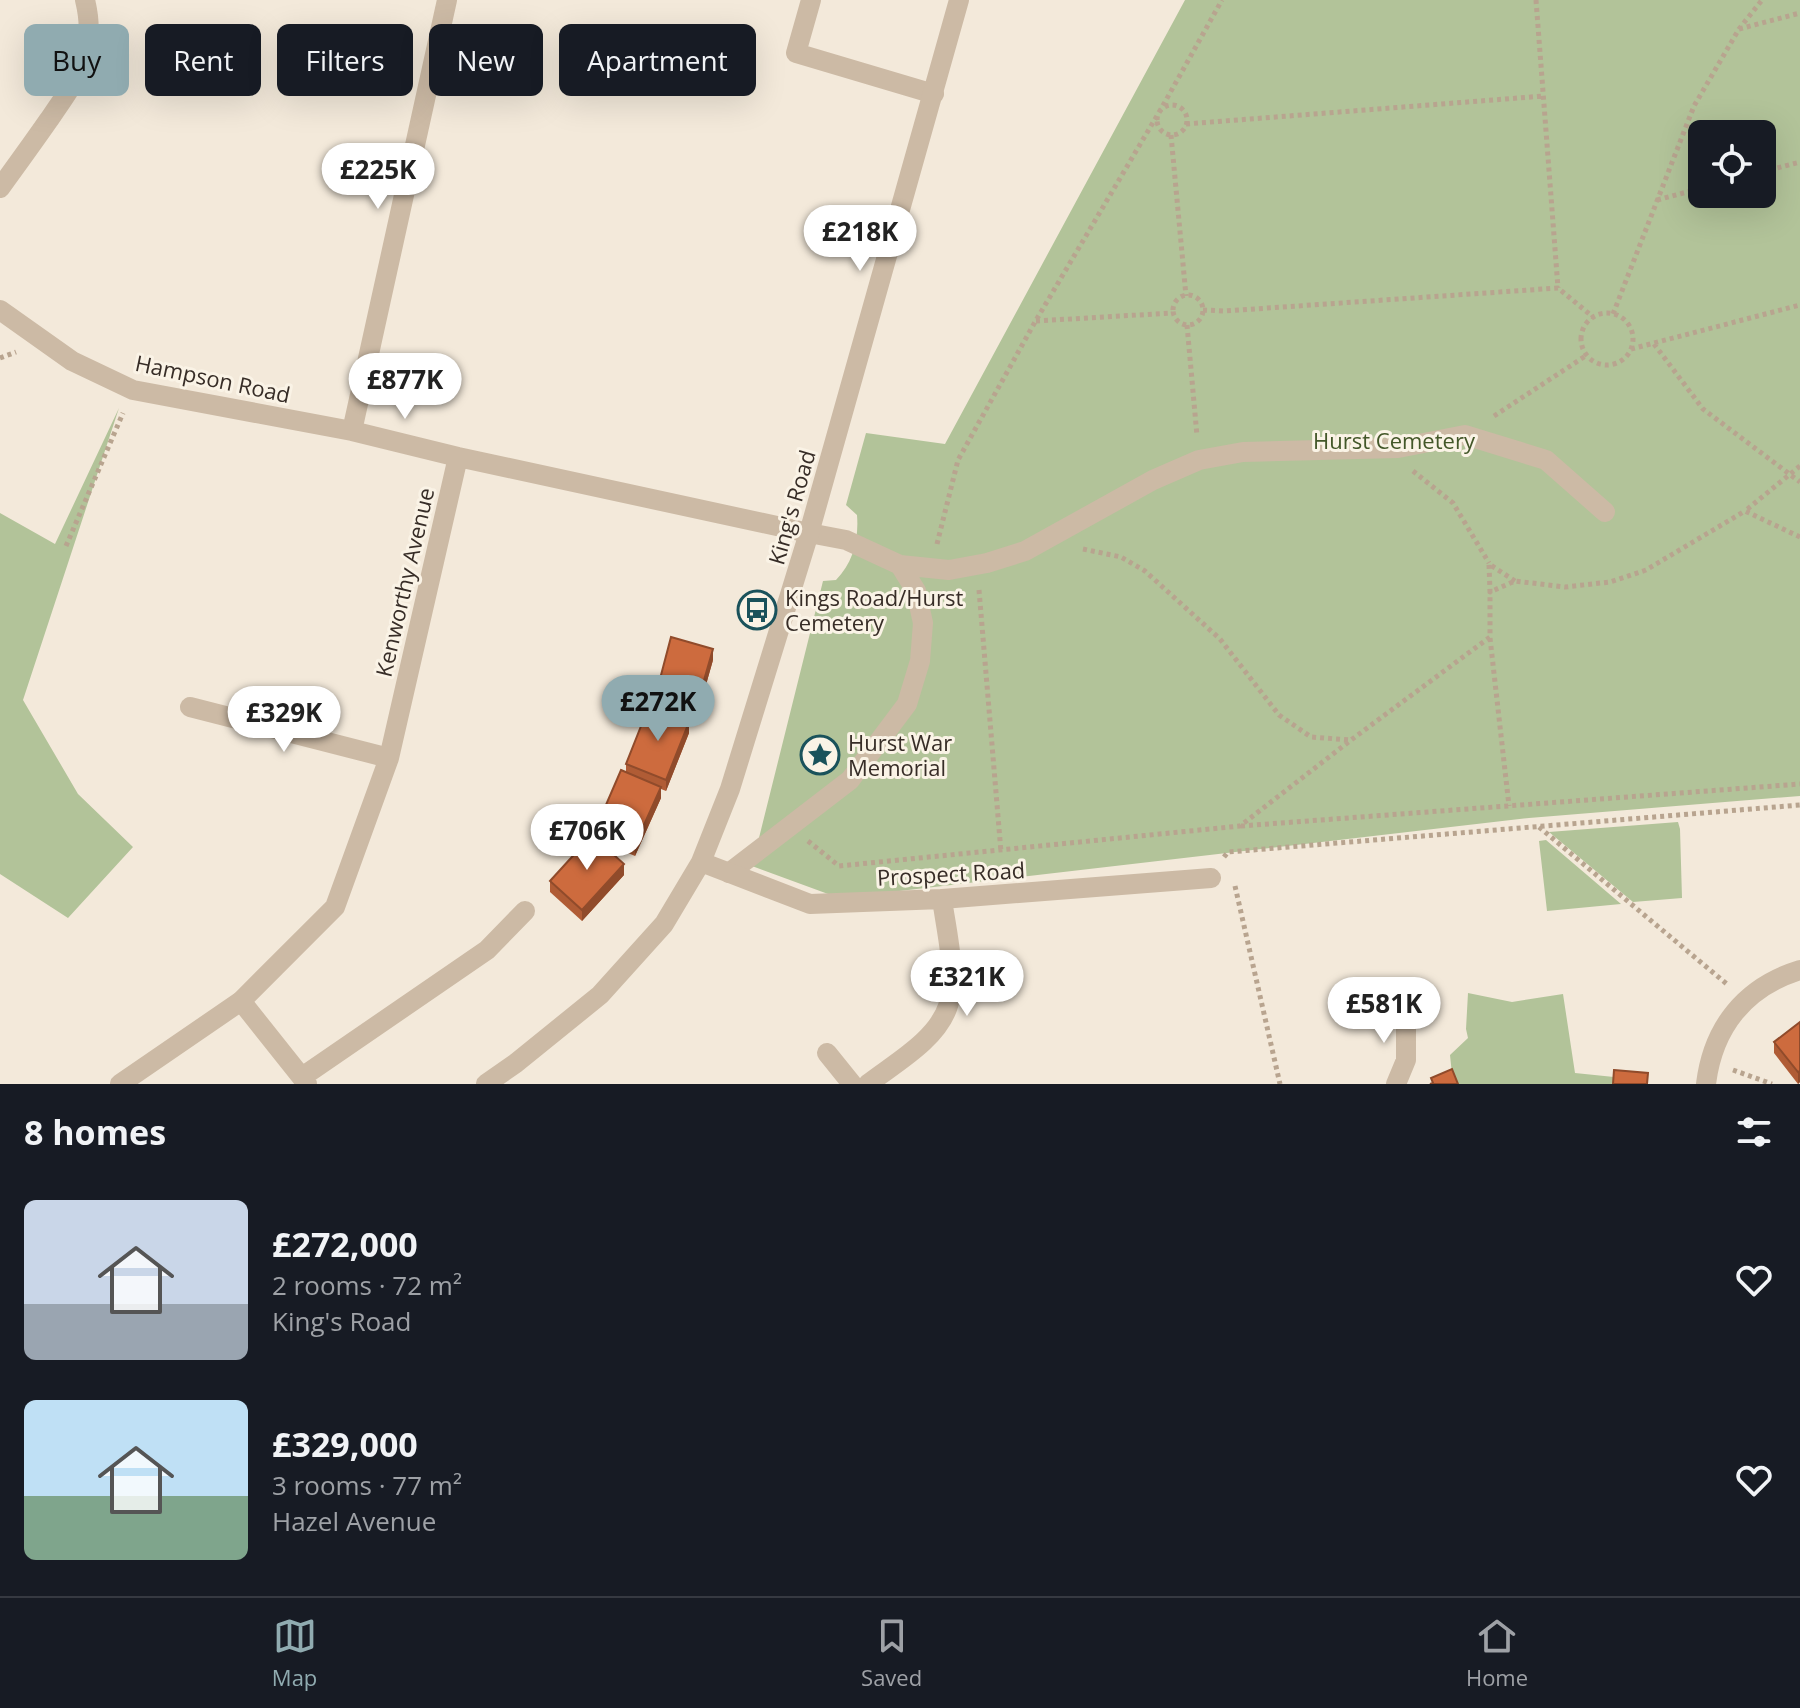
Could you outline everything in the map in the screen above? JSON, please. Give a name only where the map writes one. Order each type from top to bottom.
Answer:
[{"type":"street","points":[[0,188],[76,82],[87,53],[91,26],[85,0]]},
{"type":"street","points":[[352,431],[447,0]]},
{"type":"street","points":[[811,0],[796,53],[934,94]]},
{"type":"street","name":"King's Road","points":[[486,1084],[600,995],[664,924],[701,862],[730,789],[809,533],[959,0]]},
{"type":"street","name":"Hampson Road","points":[[0,310],[72,361],[133,390],[352,431],[458,457],[846,540],[900,565],[949,570],[1025,551],[1140,487],[1199,460],[1243,452],[1398,448],[1465,435]]},
{"type":"street","points":[[1465,435],[1546,460],[1605,512]]},
{"type":"street","name":"Kenworthy Avenue","points":[[120,1084],[241,1001],[335,907],[389,758],[458,457]]},
{"type":"street","points":[[729,873],[792,828],[850,780],[907,704],[920,661],[923,623],[916,591],[900,565]]},
{"type":"street","points":[[190,707],[389,758]]},
{"type":"street","name":"Prospect Road","points":[[701,862],[810,904],[942,899],[1211,878]]},
{"type":"street","points":[[868,1084],[915,1048],[936,1027],[948,1007],[952,984],[942,899]]},
{"type":"street","points":[[241,1001],[304,1081],[487,950],[525,911]]},
{"type":"street","points":[[1706,1084],[1709,1061],[1728,1021],[1745,999],[1778,977],[1800,970]]},
{"type":"street","points":[[1396,1084],[1406,1060],[1406,1013]]},
{"type":"street","points":[[827,1053],[852,1084]]},
{"type":"path","points":[[931,568],[958,460],[1222,0]]},
{"type":"path","points":[[1536,0],[1558,288]]},
{"type":"path","points":[[1613,314],[1694,106],[1739,29],[1762,0]]},
{"type":"path","points":[[1739,29],[1800,13]]},
{"type":"path","points":[[1186,124],[1544,96]]},
{"type":"path","points":[[1170,105],[1180,107],[1186,115],[1186,124],[1180,132],[1171,135],[1158,127],[1160,112],[1170,105]]},
{"type":"path","points":[[1171,135],[1186,296]]},
{"type":"path","points":[[1776,168],[1800,162]]},
{"type":"path","points":[[1656,200],[1688,192]]},
{"type":"path","points":[[1203,310],[1558,288],[1593,317]]},
{"type":"path","points":[[1186,296],[1199,301],[1203,310],[1200,320],[1187,325],[1177,322],[1172,313],[1177,299],[1186,296]]},
{"type":"path","points":[[1631,349],[1800,305]]},
{"type":"path","points":[[1035,322],[1172,313]]},
{"type":"path","points":[[1613,314],[1626,321],[1633,336],[1631,349],[1625,358],[1609,365],[1601,364],[1587,355],[1581,339],[1582,331],[1593,317],[1613,314]]},
{"type":"path","points":[[1187,325],[1199,460]]},
{"type":"path","points":[[1654,344],[1703,409],[1800,482]]},
{"type":"path","points":[[1465,435],[1587,355]]},
{"type":"path","points":[[66,546],[133,390]]},
{"type":"path","points":[[1398,448],[1400,461],[1453,503],[1489,564],[1515,581],[1565,587],[1610,582],[1646,570],[1745,511],[1800,466]]},
{"type":"path","points":[[1745,511],[1800,537]]},
{"type":"path","points":[[1043,541],[1121,557],[1145,571],[1220,639],[1279,715],[1311,737],[1351,740]]},
{"type":"path","points":[[1489,564],[1490,637],[1509,806]]},
{"type":"path","points":[[977,565],[1001,852]]},
{"type":"path","points":[[1490,592],[1515,581]]},
{"type":"path","points":[[1240,826],[1490,637]]},
{"type":"path","points":[[792,828],[839,866],[1240,826],[1800,784]]},
{"type":"path","points":[[1228,852],[1800,805]]},
{"type":"path","points":[[1538,827],[1745,999]]},
{"type":"path","points":[[1228,852],[1231,868]]},
{"type":"path","points":[[1211,878],[1228,852]]},
{"type":"path","points":[[1235,883],[1280,1084]]},
{"type":"path","points":[[1709,1061],[1772,1084]]},
{"type":"green space","name":"Hurst Cemetery","points":[[1185,0],[1800,0],[1800,796],[1529,818],[839,898],[752,866],[823,581],[836,580],[854,550],[857,515],[846,505],[866,433],[945,444]]},
{"type":"green space","points":[[119,408],[23,700],[78,794],[133,847],[68,918],[0,874],[0,513],[55,544]]},
{"type":"green space","points":[[1678,822],[1682,898],[1633,902],[1549,832]]},
{"type":"green space","points":[[1546,840],[1621,904],[1547,911],[1539,841]]},
{"type":"green space","points":[[1468,993],[1512,1002],[1563,994],[1575,1073],[1614,1077],[1614,1084],[1453,1084],[1450,1055],[1468,1038]]},
{"type":"building","points":[[671,637],[713,649],[696,708],[655,698]]},
{"type":"building","points":[[649,706],[689,722],[666,780],[626,764]]},
{"type":"building","points":[[621,770],[661,787],[635,845],[596,828]]},
{"type":"building","points":[[592,835],[624,864],[582,910],[550,881]]},
{"type":"building","points":[[1800,1022],[1800,1071],[1798,1072],[1774,1042]]},
{"type":"building","points":[[1452,1069],[1458,1084],[1430,1084],[1433,1083],[1431,1078]]},
{"type":"building","points":[[1614,1070],[1648,1073],[1647,1084],[1613,1084]]},
{"type":"place","name":"Kings Road/Hurst Cemetery","points":[[757,610]]},
{"type":"place","name":"Hurst War Memorial","points":[[820,755]]}]
